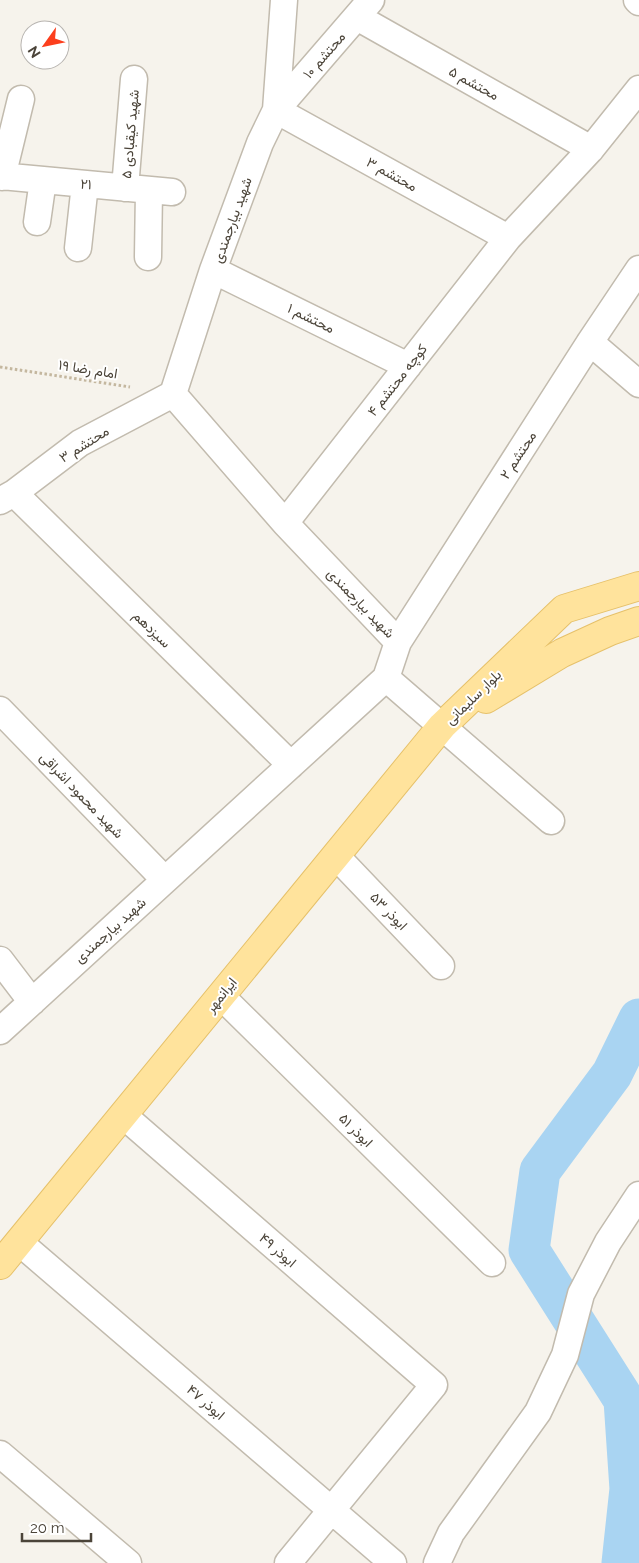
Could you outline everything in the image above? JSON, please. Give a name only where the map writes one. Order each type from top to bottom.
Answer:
[{"type":"main road","name":"بلوار سلیمانی","points":[[442,726],[564,609],[639,586]]},
{"type":"main road","name":"بلوار سلیمانی","points":[[442,726],[562,653],[610,631],[639,621]]},
{"type":"main road","name":"ایرانمهر","points":[[0,1265],[442,726]]},
{"type":"street","points":[[276,110],[284,0]]},
{"type":"street","name":"۱۰ محتشم","points":[[276,110],[364,9]]},
{"type":"street","name":"محتشم ۵","points":[[364,9],[591,149]]},
{"type":"street","name":"۵ شهید کیقبادی","points":[[134,79],[149,190],[148,257]]},
{"type":"street","name":"کوچه محتشم ۴","points":[[285,523],[508,238],[591,149],[639,88]]},
{"type":"street","points":[[1,177],[21,99]]},
{"type":"street","name":"محتشم ۳","points":[[276,110],[508,238]]},
{"type":"street","name":"شهید بیارجمندی","points":[[0,1031],[386,678],[398,642],[285,523],[173,394],[213,270],[260,143],[276,110]]},
{"type":"street","name":"۲۱","points":[[1,177],[149,190]]},
{"type":"street","points":[[37,222],[43,180]]},
{"type":"street","points":[[78,248],[86,184]]},
{"type":"street","name":"۲ محتشم","points":[[398,642],[590,342],[639,269]]},
{"type":"street","name":"محتشم ۱","points":[[213,270],[408,366]]},
{"type":"street","points":[[590,342],[639,384]]},
{"type":"street","name":"محتشم ۳","points":[[7,497],[80,443],[173,394]]},
{"type":"street","name":"سیزدهم","points":[[7,497],[291,765]]},
{"type":"street","points":[[386,678],[551,821]]},
{"type":"street","name":"شهید محمود اشراقی","points":[[0,710],[165,880]]},
{"type":"street","name":"۵۳ ابوذر","points":[[336,856],[441,966]]},
{"type":"street","points":[[0,960],[32,1002]]},
{"type":"street","name":"ابوذر ۵۱","points":[[220,996],[492,1263]]},
{"type":"street","name":"ابوذر ۴۹","points":[[123,1115],[434,1385],[331,1510]]},
{"type":"street","points":[[437,1563],[451,1533],[538,1412],[565,1355],[581,1294],[608,1242],[639,1195]]},
{"type":"street","name":"ابوذر ۴۷","points":[[19,1242],[393,1563]]},
{"type":"street","points":[[0,1454],[128,1563]]},
{"type":"street","points":[[288,1563],[331,1510]]},
{"type":"path","name":"امام رضا ۱۹","points":[[0,367],[134,388]]},
{"type":"waterway","points":[[622,1563],[630,1489],[624,1400],[529,1250],[540,1171],[612,1074],[639,1019]]}]
